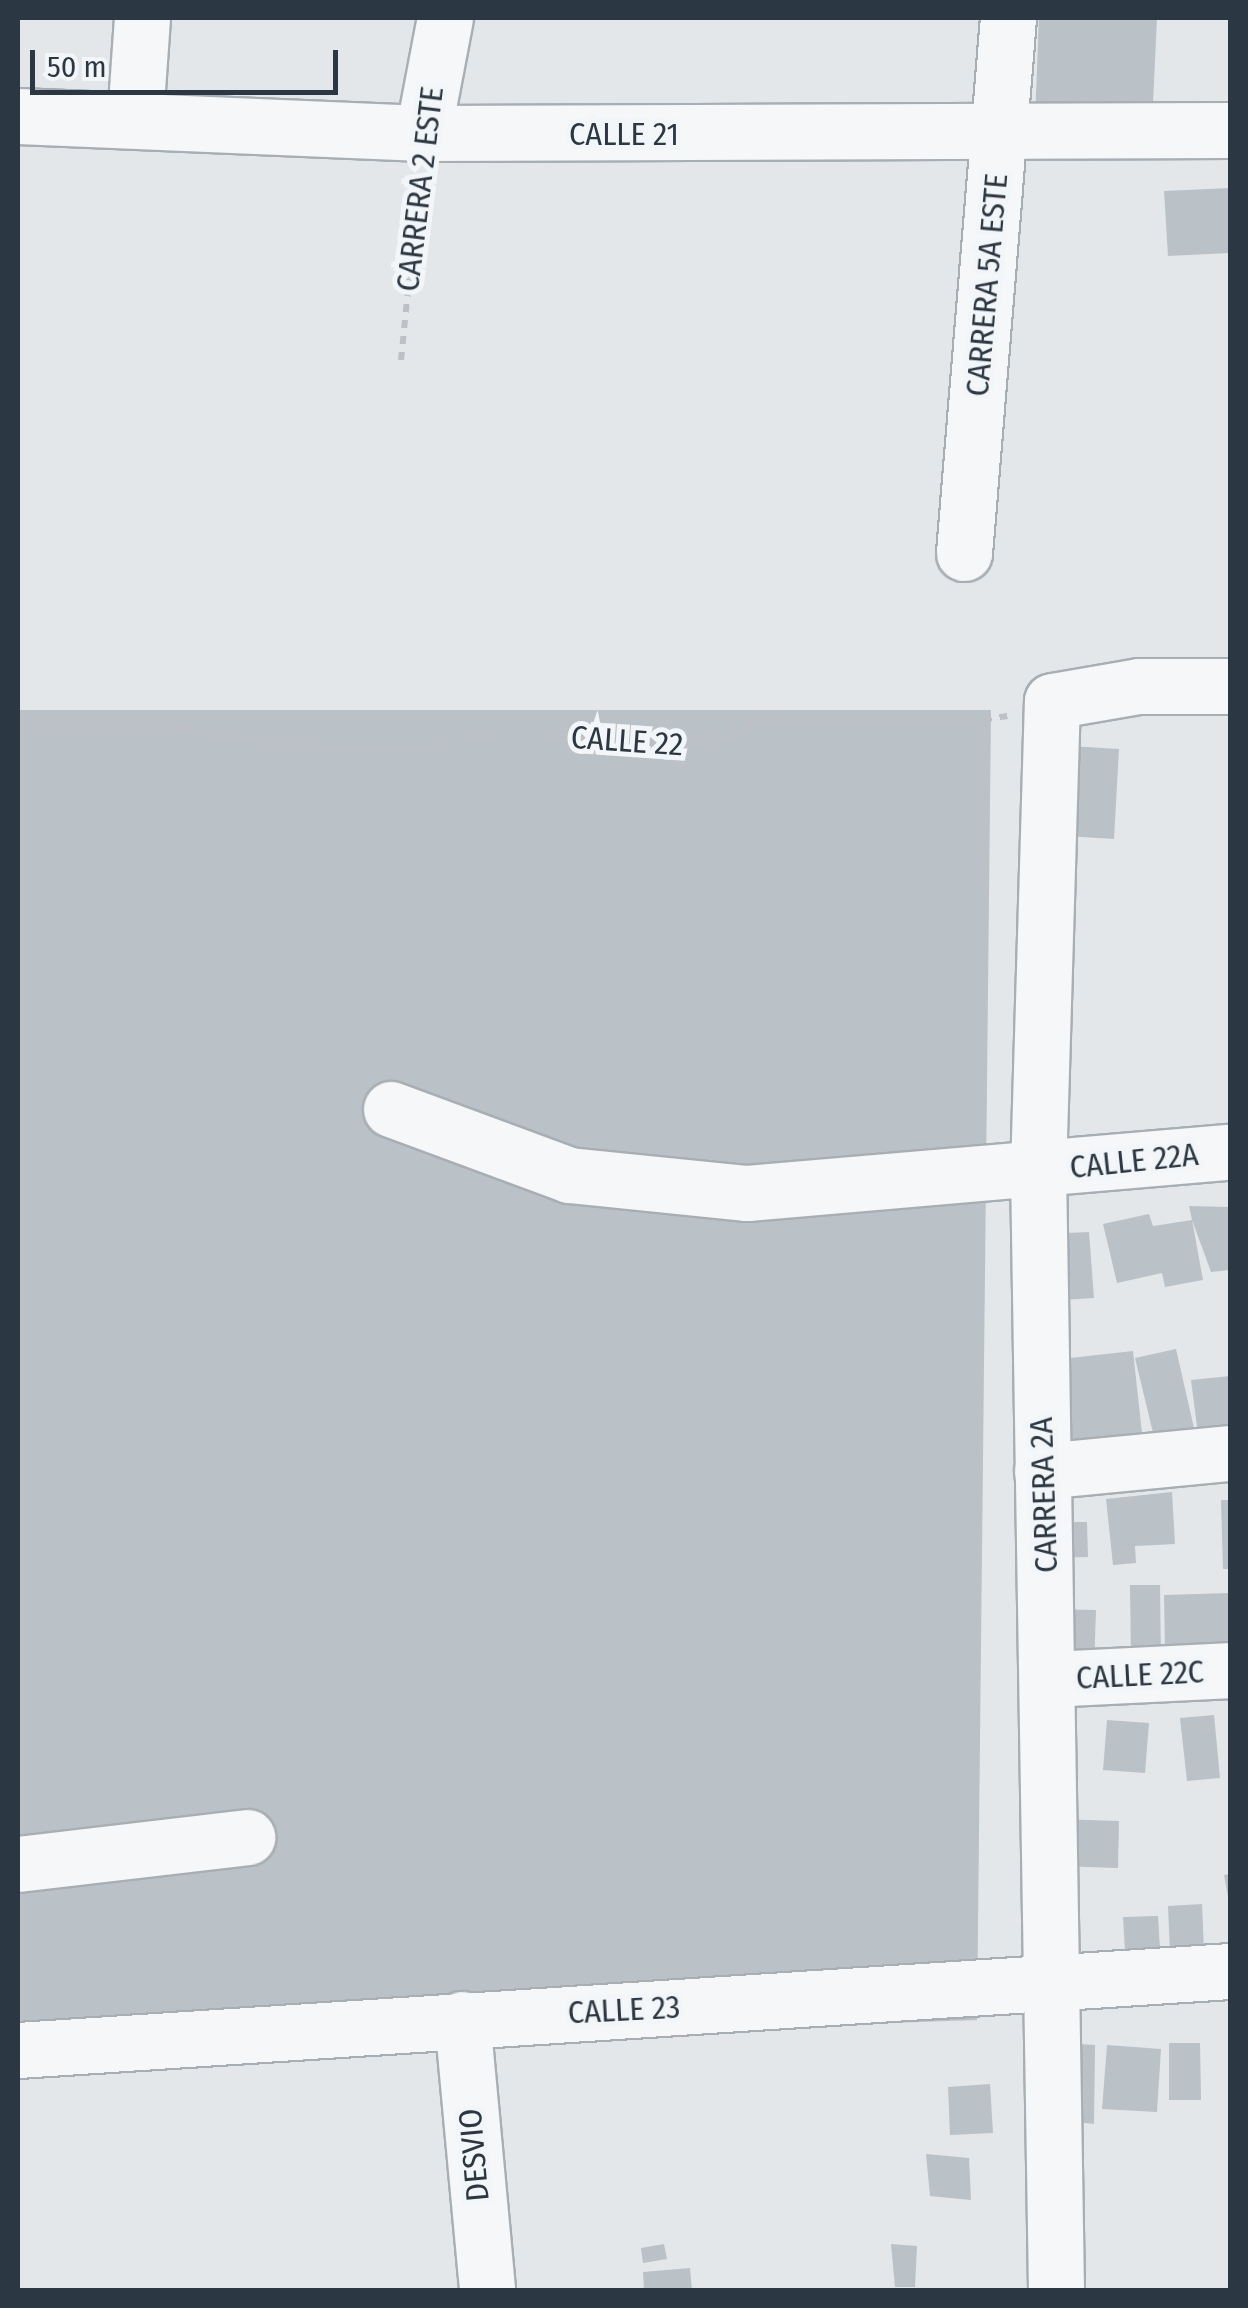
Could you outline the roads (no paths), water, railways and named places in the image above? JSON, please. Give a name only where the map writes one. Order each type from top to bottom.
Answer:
[{"type":"street","points":[[135,118],[142,18]]},
{"type":"street","name":"CARRERA 2 ESTE","points":[[423,133],[445,18]]},
{"type":"street","name":"CARRERA 5A ESTE","points":[[964,552],[1008,18]]},
{"type":"street","name":"CALLE 21","points":[[18,116],[423,133],[1000,136],[1230,130]]},
{"type":"street","name":"CARRERA 2A","points":[[1056,2290],[1038,1172],[1052,700],[1139,686],[1230,686]]},
{"type":"street","name":"CALLE 22A","points":[[392,1110],[568,1174],[747,1193],[1038,1172],[1230,1152]]},
{"type":"street","points":[[1042,1472],[1230,1453]]},
{"type":"street","name":"CALLE 22C","points":[[1049,1679],[1230,1670]]},
{"type":"street","points":[[18,1864],[247,1837]]},
{"type":"street","name":"CALLE 23","points":[[18,2050],[1054,1986],[1230,1971]]},
{"type":"street","name":"DESVIO","points":[[462,2020],[487,2290]]}]
